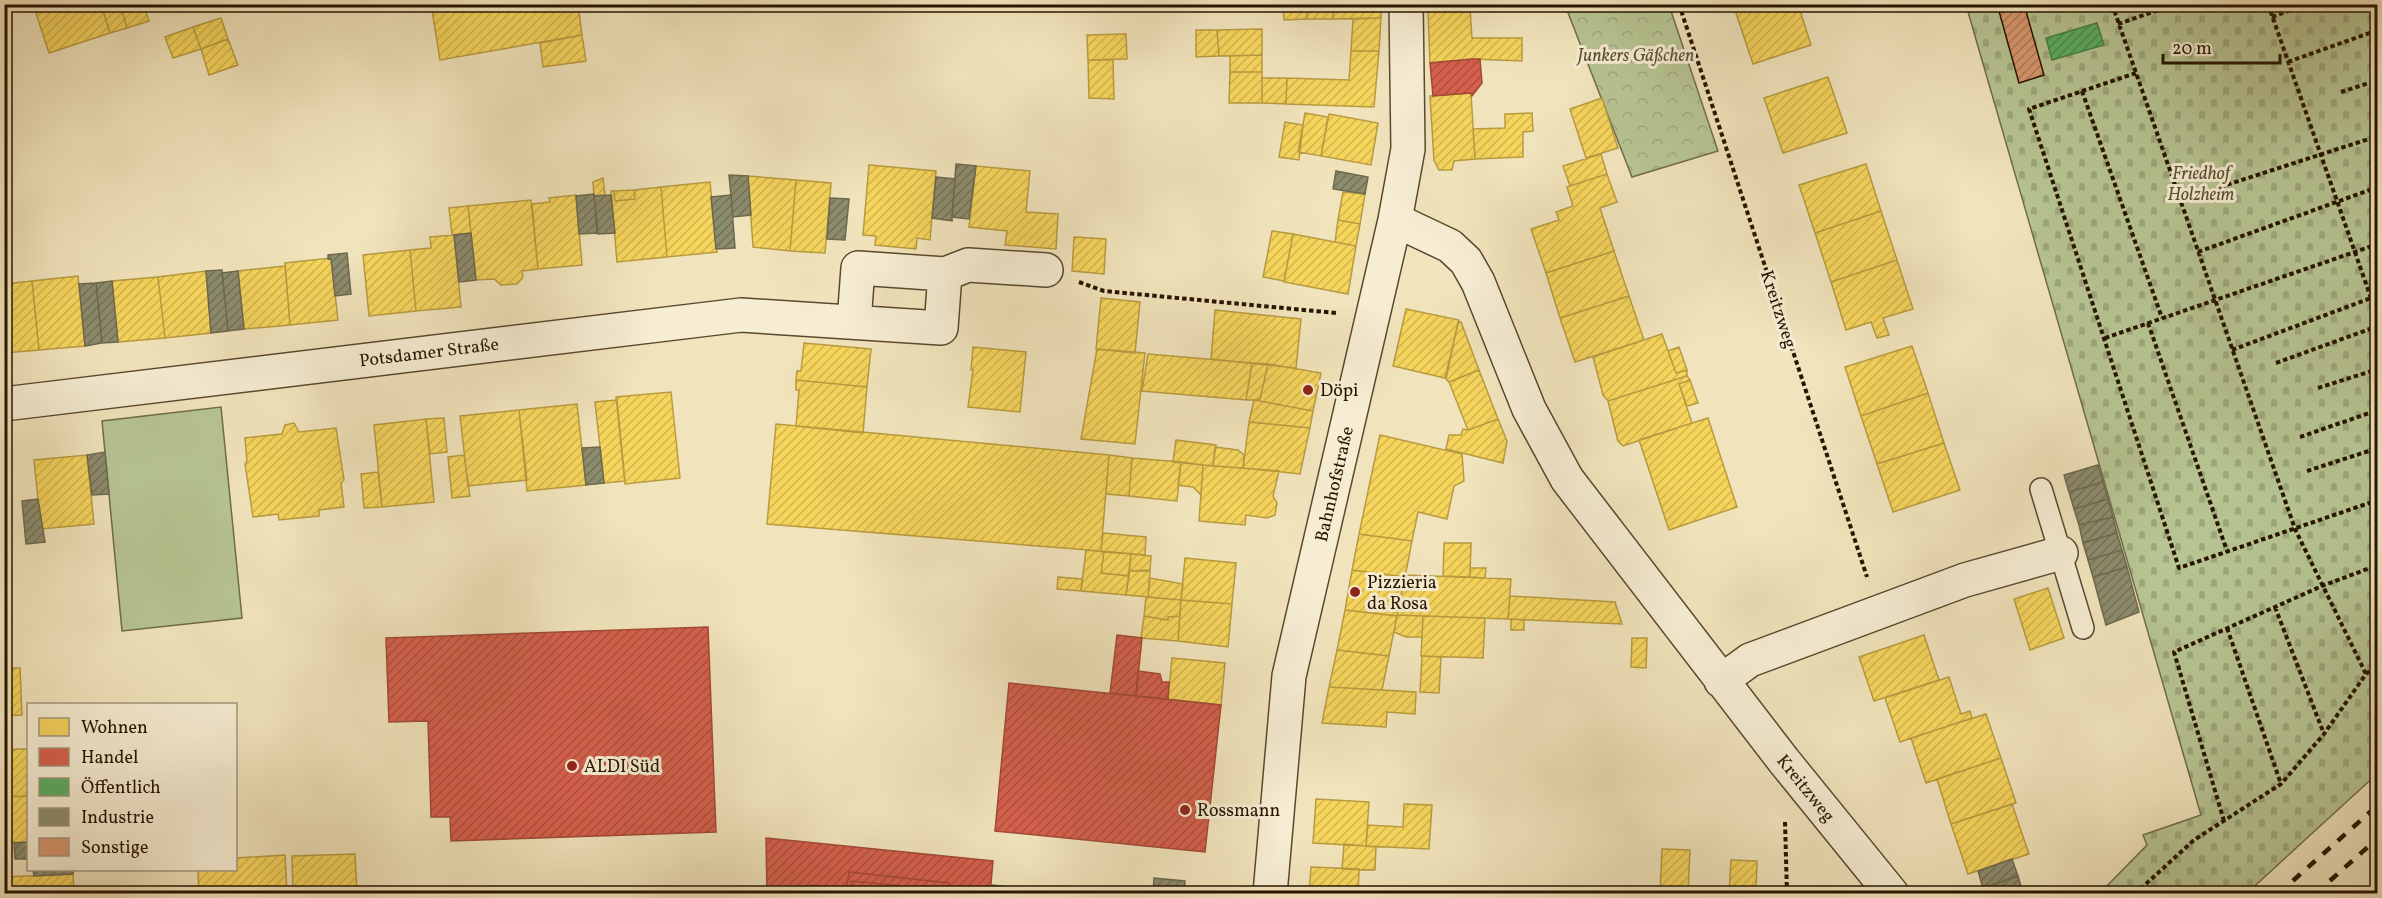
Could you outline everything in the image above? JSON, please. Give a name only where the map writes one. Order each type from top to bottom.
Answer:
[{"type":"street","name":"Bahnhofstraße","points":[[1270,894],[1289,676],[1395,220],[1408,149],[1406,4]]},
{"type":"street","name":"Kreitzweg","points":[[1395,220],[1450,246],[1466,261],[1478,282],[1529,409],[1567,479],[1721,681],[1892,894]]},
{"type":"street","points":[[854,322],[858,268],[945,274],[969,265],[1046,270]]},
{"type":"street","name":"Potsdamer Straße","points":[[4,404],[741,315],[941,328],[945,274]]},
{"type":"street","points":[[1721,681],[1750,660],[1965,580],[2061,553]]},
{"type":"lane","points":[[2041,489],[2084,628]]},
{"type":"path","name":"Kreitzweg","points":[[1679,4],[1880,612]]},
{"type":"path","points":[[2112,4],[2295,529],[2366,674]]},
{"type":"path","points":[[2118,24],[2176,4]]},
{"type":"path","points":[[2268,4],[2378,318]]},
{"type":"path","points":[[2272,17],[2307,4]]},
{"type":"path","points":[[2288,62],[2378,30]]},
{"type":"path","points":[[2136,73],[2029,108],[2179,568],[2378,500]]},
{"type":"path","points":[[2341,92],[2378,80]]},
{"type":"path","points":[[2082,91],[2162,318]]},
{"type":"path","points":[[2220,187],[2378,136]]},
{"type":"path","points":[[2198,252],[2378,187]]},
{"type":"path","points":[[2105,338],[2378,244]]},
{"type":"path","points":[[1046,270],[1104,291],[1340,314],[1372,321]]},
{"type":"path","points":[[2232,350],[2371,298]]},
{"type":"path","points":[[2148,323],[2227,551]]},
{"type":"path","points":[[2276,363],[2378,326]]},
{"type":"path","points":[[2318,388],[2378,369]]},
{"type":"path","points":[[2300,437],[2378,410]]},
{"type":"path","points":[[2307,471],[2378,448]]},
{"type":"path","points":[[2224,821],[2174,652],[2322,586],[2378,565]]},
{"type":"path","points":[[2275,607],[2324,734]]},
{"type":"path","points":[[2227,628],[2281,784]]},
{"type":"path","points":[[2135,894],[2167,862],[2281,784],[2324,734],[2366,674],[2378,665]]},
{"type":"path","points":[[1785,820],[1787,894]]},
{"type":"green space","name":"Junkers Gäßchen","points":[[1565,5],[1669,5],[1718,151],[1632,177]]},
{"type":"green space","name":"Friedhof Holzheim","points":[[1966,5],[2377,5],[2377,774],[2247,893],[2100,893],[2147,845],[2143,835],[2201,815]]},
{"type":"green space","points":[[221,407],[242,618],[122,631],[102,421]]},
{"type":"building: Wohnen","points":[[33,4],[101,4],[110,33],[49,53]]},
{"type":"building: Wohnen","points":[[101,4],[120,4],[127,28],[110,33]]},
{"type":"building: Wohnen","points":[[120,4],[143,4],[149,21],[127,28]]},
{"type":"building: Wohnen","points":[[431,4],[578,4],[582,35],[440,60]]},
{"type":"building: Wohnen","points":[[1283,4],[1313,4],[1313,9],[1307,10],[1307,19],[1284,20]]},
{"type":"building: Wohnen","points":[[1313,4],[1333,4],[1333,19],[1307,19],[1307,10],[1313,9]]},
{"type":"building: Wohnen","points":[[1333,4],[1381,4],[1381,18],[1333,19]]},
{"type":"building: Wohnen","points":[[1742,4],[1798,4],[1811,45],[1753,64],[1734,7]]},
{"type":"building: Wohnen","points":[[1470,9],[1472,38],[1522,38],[1522,61],[1473,59],[1430,63],[1428,11]]},
{"type":"building: Wohnen","points":[[221,18],[228,39],[201,49],[193,27]]},
{"type":"building: Wohnen","points":[[1381,18],[1379,51],[1351,51],[1353,19]]},
{"type":"building: Wohnen","points":[[193,27],[201,49],[173,58],[165,37]]},
{"type":"building: Wohnen","points":[[1262,29],[1262,55],[1219,56],[1217,30]]},
{"type":"building: Wohnen","points":[[1196,30],[1217,30],[1219,56],[1196,57]]},
{"type":"building: Wohnen","points":[[1126,34],[1127,59],[1088,60],[1087,35]]},
{"type":"building: Wohnen","points":[[582,35],[586,61],[543,67],[540,43]]},
{"type":"building: Wohnen","points":[[228,39],[238,65],[209,75],[201,49]]},
{"type":"building: Wohnen","points":[[1351,51],[1379,51],[1374,107],[1286,104],[1287,78],[1349,80]]},
{"type":"building: Wohnen","points":[[1262,55],[1262,72],[1230,72],[1230,56]]},
{"type":"building: Wohnen","points":[[1088,60],[1113,60],[1114,99],[1089,98]]},
{"type":"building: Wohnen","points":[[1230,72],[1262,72],[1262,103],[1229,103]]},
{"type":"building: Wohnen","points":[[1828,77],[1847,133],[1783,153],[1764,98]]},
{"type":"building: Wohnen","points":[[1262,78],[1287,78],[1286,104],[1262,103]]},
{"type":"building: Wohnen","points":[[1471,93],[1475,159],[1454,161],[1452,170],[1439,170],[1434,160],[1430,96]]},
{"type":"building: Wohnen","points":[[1602,98],[1618,148],[1586,158],[1570,109]]},
{"type":"building: Wohnen","points":[[1305,113],[1328,117],[1321,156],[1298,152]]},
{"type":"building: Wohnen","points":[[1532,113],[1533,131],[1523,132],[1523,157],[1475,159],[1473,129],[1505,128],[1505,114]]},
{"type":"building: Wohnen","points":[[1329,114],[1378,123],[1371,165],[1321,156]]},
{"type":"building: Wohnen","points":[[1285,122],[1303,125],[1299,160],[1279,157]]},
{"type":"building: Wohnen","points":[[1601,154],[1607,174],[1570,186],[1563,166]]},
{"type":"building: Wohnen","points":[[1866,164],[1881,211],[1815,233],[1799,185]]},
{"type":"building: Wohnen","points":[[869,165],[936,171],[930,240],[917,238],[916,249],[875,245],[876,236],[863,235]]},
{"type":"building: Wohnen","points":[[976,166],[1030,171],[1026,212],[1058,214],[1056,249],[1005,245],[1007,231],[969,227]]},
{"type":"building: Wohnen","points":[[1607,174],[1617,202],[1600,208],[1614,251],[1546,273],[1531,229],[1559,220],[1556,212],[1573,206],[1567,187]]},
{"type":"building: Wohnen","points":[[748,176],[796,180],[790,251],[753,247]]},
{"type":"building: Wohnen","points":[[603,178],[605,195],[594,196],[593,182]]},
{"type":"building: Wohnen","points":[[796,180],[831,183],[825,253],[790,251]]},
{"type":"building: Wohnen","points":[[710,182],[717,252],[667,257],[661,187]]},
{"type":"building: Wohnen","points":[[661,187],[667,257],[617,262],[611,191],[614,191],[615,201],[635,199],[634,190]]},
{"type":"building: Wohnen","points":[[634,190],[635,199],[615,201],[614,191]]},
{"type":"building: Wohnen","points":[[1343,192],[1365,194],[1360,224],[1338,220]]},
{"type":"building: Wohnen","points":[[576,195],[582,265],[538,269],[532,204],[550,202],[549,198]]},
{"type":"building: Wohnen","points":[[531,200],[538,269],[522,271],[523,277],[517,284],[501,285],[494,279],[476,280],[468,206]]},
{"type":"building: Wohnen","points":[[468,206],[471,233],[452,235],[449,208]]},
{"type":"building: Wohnen","points":[[1881,211],[1897,260],[1831,282],[1815,233]]},
{"type":"building: Wohnen","points":[[1338,220],[1360,224],[1356,246],[1335,242]]},
{"type":"building: Wohnen","points":[[1272,231],[1293,234],[1284,281],[1263,277]]},
{"type":"building: Wohnen","points":[[1293,234],[1356,246],[1348,294],[1284,282]]},
{"type":"building: Wohnen","points":[[454,235],[461,307],[416,311],[410,250],[431,248],[430,237]]},
{"type":"building: Wohnen","points":[[1074,237],[1106,239],[1104,274],[1072,271]]},
{"type":"building: Wohnen","points":[[410,250],[416,311],[369,316],[363,255]]},
{"type":"building: Wohnen","points":[[1614,251],[1629,296],[1560,318],[1546,273]]},
{"type":"building: Wohnen","points":[[331,258],[338,320],[290,325],[285,263]]},
{"type":"building: Wohnen","points":[[1897,260],[1913,309],[1883,318],[1889,335],[1877,338],[1871,322],[1846,330],[1831,282]]},
{"type":"building: Wohnen","points":[[285,266],[290,325],[244,329],[238,271]]},
{"type":"building: Wohnen","points":[[206,271],[211,333],[165,338],[158,277]]},
{"type":"building: Wohnen","points":[[78,276],[85,346],[39,350],[32,281]]},
{"type":"building: Wohnen","points":[[158,277],[165,338],[118,342],[112,281]]},
{"type":"building: Wohnen","points":[[32,281],[39,350],[4,353],[4,284]]},
{"type":"building: Wohnen","points":[[1629,296],[1644,340],[1575,362],[1560,318]]},
{"type":"building: Wohnen","points":[[1101,298],[1140,302],[1135,353],[1096,349]]},
{"type":"building: Wohnen","points":[[1406,309],[1459,320],[1445,378],[1393,366]]},
{"type":"building: Wohnen","points":[[1215,310],[1301,319],[1296,368],[1211,359]]},
{"type":"building: Wohnen","points":[[1458,322],[1461,322],[1479,370],[1449,382],[1446,379]]},
{"type":"building: Wohnen","points":[[1662,334],[1676,373],[1687,370],[1687,376],[1608,401],[1603,395],[1593,357]]},
{"type":"building: Wohnen","points":[[804,343],[871,349],[867,387],[796,380],[797,371],[801,371]]},
{"type":"building: Wohnen","points":[[1912,346],[1928,393],[1861,416],[1845,367]]},
{"type":"building: Wohnen","points":[[973,347],[1026,352],[1020,412],[968,407],[973,370],[971,370]]},
{"type":"building: Wohnen","points":[[1679,347],[1687,370],[1676,373],[1668,351]]},
{"type":"building: Wohnen","points":[[1097,349],[1145,353],[1135,444],[1081,439]]},
{"type":"building: Wohnen","points":[[1148,354],[1252,363],[1246,400],[1142,391]]},
{"type":"building: Wohnen","points":[[1252,363],[1268,364],[1260,399],[1246,400]]},
{"type":"building: Wohnen","points":[[1268,364],[1321,373],[1313,411],[1254,400],[1260,399]]},
{"type":"building: Wohnen","points":[[1479,370],[1498,419],[1468,430],[1449,382]]},
{"type":"building: Wohnen","points":[[1687,376],[1690,380],[1679,384],[1692,423],[1623,446],[1618,441],[1608,401]]},
{"type":"building: Wohnen","points":[[796,380],[867,387],[863,433],[796,426],[799,390],[796,390]]},
{"type":"building: Wohnen","points":[[1690,380],[1698,403],[1687,406],[1679,384]]},
{"type":"building: Wohnen","points":[[671,392],[680,478],[625,484],[616,397]]},
{"type":"building: Wohnen","points":[[1928,393],[1944,443],[1877,464],[1861,416]]},
{"type":"building: Wohnen","points":[[617,400],[625,481],[604,483],[595,402]]},
{"type":"building: Wohnen","points":[[1254,400],[1313,411],[1310,428],[1249,422]]},
{"type":"building: Wohnen","points":[[577,404],[586,485],[527,491],[519,410]]},
{"type":"building: Wohnen","points":[[519,410],[527,480],[468,486],[460,416]]},
{"type":"building: Wohnen","points":[[444,418],[447,452],[430,454],[426,419]]},
{"type":"building: Wohnen","points":[[1708,418],[1737,507],[1669,530],[1639,440]]},
{"type":"building: Wohnen","points":[[426,419],[434,502],[382,507],[374,425]]},
{"type":"building: Wohnen","points":[[1498,419],[1507,441],[1503,463],[1446,449],[1449,435],[1461,435],[1463,429],[1468,430]]},
{"type":"building: Wohnen","points":[[1249,422],[1310,428],[1300,474],[1243,468]]},
{"type":"building: Wohnen","points":[[294,423],[299,432],[336,428],[344,480],[341,483],[344,507],[319,510],[319,516],[279,520],[278,514],[253,517],[245,464],[247,461],[245,438],[282,434],[285,425]]},
{"type":"building: Wohnen","points":[[776,424],[1109,455],[1101,551],[767,524]]},
{"type":"building: Wohnen","points":[[1380,435],[1462,454],[1464,481],[1454,486],[1447,519],[1418,512],[1412,541],[1359,534]]},
{"type":"building: Wohnen","points":[[1176,440],[1216,445],[1213,466],[1173,462]]},
{"type":"building: Wohnen","points":[[1944,443],[1960,490],[1893,512],[1877,464]]},
{"type":"building: Wohnen","points":[[1215,447],[1238,450],[1244,455],[1243,468],[1213,466]]},
{"type":"building: Wohnen","points":[[87,455],[94,524],[41,529],[34,460]]},
{"type":"building: Wohnen","points":[[464,455],[470,496],[452,498],[448,457]]},
{"type":"building: Wohnen","points":[[1109,455],[1132,458],[1129,496],[1106,494]]},
{"type":"building: Wohnen","points":[[1132,458],[1181,462],[1177,501],[1129,496]]},
{"type":"building: Wohnen","points":[[1181,462],[1203,465],[1201,495],[1193,487],[1178,485]]},
{"type":"building: Wohnen","points":[[1203,465],[1279,471],[1273,496],[1277,503],[1275,515],[1267,518],[1246,515],[1245,525],[1199,521]]},
{"type":"building: Wohnen","points":[[378,472],[382,507],[364,508],[361,474]]},
{"type":"building: Wohnen","points":[[1103,533],[1146,537],[1145,555],[1101,551]]},
{"type":"building: Wohnen","points":[[1359,534],[1412,541],[1405,577],[1352,570]]},
{"type":"building: Wohnen","points":[[1444,543],[1471,543],[1470,577],[1443,576]]},
{"type":"building: Wohnen","points":[[1086,550],[1104,552],[1101,573],[1129,576],[1126,595],[1081,591]]},
{"type":"building: Wohnen","points":[[1104,552],[1131,554],[1129,576],[1101,573]]},
{"type":"building: Wohnen","points":[[1131,554],[1151,556],[1150,570],[1129,571]]},
{"type":"building: Wohnen","points":[[1185,558],[1236,563],[1232,604],[1181,600]]},
{"type":"building: Wohnen","points":[[1470,568],[1486,568],[1485,578],[1470,577]]},
{"type":"building: Wohnen","points":[[1352,570],[1405,577],[1397,616],[1345,610]]},
{"type":"building: Wohnen","points":[[1129,571],[1150,571],[1148,597],[1126,595]]},
{"type":"building: Wohnen","points":[[1405,575],[1511,579],[1508,619],[1397,615]]},
{"type":"building: Wohnen","points":[[1058,577],[1082,579],[1081,591],[1057,589]]},
{"type":"building: Wohnen","points":[[1150,578],[1183,584],[1181,600],[1148,597]]},
{"type":"building: Wohnen","points":[[2048,588],[2064,638],[2030,650],[2014,599]]},
{"type":"building: Wohnen","points":[[1510,596],[1615,602],[1622,624],[1508,619]]},
{"type":"building: Wohnen","points":[[1146,597],[1181,600],[1180,616],[1168,617],[1168,620],[1144,616]]},
{"type":"building: Wohnen","points":[[1181,600],[1232,604],[1228,647],[1178,641]]},
{"type":"building: Wohnen","points":[[1345,610],[1397,616],[1389,656],[1337,650]]},
{"type":"building: Wohnen","points":[[1397,615],[1423,616],[1422,637],[1406,637],[1394,632]]},
{"type":"building: Wohnen","points":[[1144,616],[1168,620],[1168,617],[1180,616],[1178,641],[1141,638]]},
{"type":"building: Wohnen","points":[[1423,616],[1485,618],[1483,658],[1421,656]]},
{"type":"building: Wohnen","points":[[1511,619],[1524,620],[1524,630],[1511,630]]},
{"type":"building: Wohnen","points":[[1924,635],[1939,680],[1874,701],[1859,657]]},
{"type":"building: Wohnen","points":[[1632,638],[1647,638],[1646,668],[1631,667]]},
{"type":"building: Wohnen","points":[[1337,650],[1389,656],[1382,690],[1329,687]]},
{"type":"building: Wohnen","points":[[1422,656],[1441,657],[1439,693],[1420,692]]},
{"type":"building: Wohnen","points":[[1172,658],[1225,663],[1221,705],[1168,699]]},
{"type":"building: Wohnen","points":[[4,668],[20,668],[22,715],[4,716]]},
{"type":"building: Wohnen","points":[[1949,677],[1961,714],[1970,711],[1972,718],[1900,742],[1885,698]]},
{"type":"building: Wohnen","points":[[1329,687],[1416,692],[1415,714],[1387,712],[1386,727],[1322,723]]},
{"type":"building: Wohnen","points":[[1986,714],[2001,758],[1926,783],[1911,738]]},
{"type":"building: Wohnen","points":[[27,749],[27,796],[4,797],[4,750]]},
{"type":"building: Wohnen","points":[[2001,758],[2016,803],[1951,824],[1937,779]]},
{"type":"building: Wohnen","points":[[27,796],[27,842],[4,843],[4,797]]},
{"type":"building: Wohnen","points":[[1316,799],[1369,802],[1366,846],[1313,843]]},
{"type":"building: Wohnen","points":[[1404,804],[1432,805],[1429,849],[1366,846],[1368,825],[1403,827]]},
{"type":"building: Wohnen","points":[[2012,804],[2029,854],[1968,874],[1951,824]]},
{"type":"building: Wohnen","points":[[1344,844],[1376,847],[1375,870],[1342,869]]},
{"type":"building: Wohnen","points":[[1662,849],[1690,850],[1688,894],[1660,894]]},
{"type":"building: Wohnen","points":[[355,854],[357,894],[293,894],[292,856]]},
{"type":"building: Wohnen","points":[[285,855],[287,894],[199,894],[198,871],[237,871],[237,858]]},
{"type":"building: Wohnen","points":[[1731,860],[1757,861],[1756,894],[1729,894]]},
{"type":"building: Wohnen","points":[[1311,867],[1359,869],[1358,894],[1309,894]]},
{"type":"building: Wohnen","points":[[73,874],[74,894],[4,894],[4,877]]},
{"type":"building: Wohnen","points":[[1756,887],[1778,887],[1778,894],[1756,894]]},
{"type":"building: Wohnen","points":[[1586,888],[1619,889],[1618,894],[1586,894]]},
{"type":"building: Wohnen","points":[[1008,890],[1043,894],[1008,894]]},
{"type":"building: Wohnen","points":[[1358,890],[1402,893],[1402,894],[1358,894]]},
{"type":"building: Handel","points":[[1480,59],[1482,83],[1472,96],[1471,93],[1433,96],[1430,63]]},
{"type":"building: Handel","name":"ALDI Süd","points":[[708,627],[716,832],[451,841],[450,817],[431,817],[428,721],[389,722],[386,638]]},
{"type":"building: Handel","points":[[1117,635],[1142,638],[1136,696],[1110,693]]},
{"type":"building: Handel","points":[[1138,671],[1160,674],[1162,682],[1169,682],[1168,699],[1136,696]]},
{"type":"building: Handel","points":[[1009,683],[1221,705],[1205,852],[995,831]]},
{"type":"building: Handel","points":[[766,838],[993,861],[990,894],[851,881],[851,889],[810,885],[810,894],[767,894]]},
{"type":"building: Handel","points":[[849,872],[949,883],[948,894],[846,894]]},
{"type":"building: Öffentlich","points":[[2097,23],[2104,45],[2052,60],[2046,38]]},
{"type":"building: Industrie","points":[[956,164],[976,166],[969,219],[952,217]]},
{"type":"building: Industrie","points":[[1336,171],[1368,177],[1365,194],[1333,189]]},
{"type":"building: Industrie","points":[[729,175],[748,176],[751,215],[733,217]]},
{"type":"building: Industrie","points":[[936,177],[955,179],[952,221],[932,218]]},
{"type":"building: Industrie","points":[[594,194],[597,233],[579,234],[576,196]]},
{"type":"building: Industrie","points":[[611,195],[615,233],[598,234],[594,196]]},
{"type":"building: Industrie","points":[[731,195],[735,248],[716,249],[711,197]]},
{"type":"building: Industrie","points":[[830,198],[849,199],[845,240],[827,239]]},
{"type":"building: Industrie","points":[[471,233],[476,280],[459,282],[454,235]]},
{"type":"building: Industrie","points":[[347,253],[351,294],[335,296],[331,258],[328,259],[328,255]]},
{"type":"building: Industrie","points":[[222,270],[228,331],[211,333],[206,271]]},
{"type":"building: Industrie","points":[[238,271],[244,329],[228,331],[222,273]]},
{"type":"building: Industrie","points":[[112,281],[118,342],[102,343],[96,283]]},
{"type":"building: Industrie","points":[[96,283],[102,343],[85,346],[79,284]]},
{"type":"building: Industrie","points":[[600,447],[604,483],[586,485],[582,448]]},
{"type":"building: Industrie","points":[[105,452],[109,494],[92,495],[87,455]]},
{"type":"building: Industrie","points":[[2098,465],[2103,482],[2069,492],[2064,475]]},
{"type":"building: Industrie","points":[[2103,482],[2108,499],[2074,509],[2069,492]]},
{"type":"building: Industrie","points":[[38,499],[45,542],[26,544],[22,501]]},
{"type":"building: Industrie","points":[[2108,499],[2113,517],[2079,525],[2074,509]]},
{"type":"building: Industrie","points":[[2113,517],[2117,533],[2083,543],[2079,525]]},
{"type":"building: Industrie","points":[[2117,533],[2122,550],[2088,560],[2083,543]]},
{"type":"building: Industrie","points":[[2122,550],[2127,567],[2093,577],[2088,560]]},
{"type":"building: Industrie","points":[[2127,567],[2139,612],[2106,625],[2093,577]]},
{"type":"building: Industrie","points":[[27,842],[27,859],[15,859],[14,843]]},
{"type":"building: Industrie","points":[[2012,859],[2018,876],[1983,888],[1978,871]]},
{"type":"building: Industrie","points":[[33,871],[73,871],[73,874],[34,876]]},
{"type":"building: Industrie","points":[[2018,876],[2023,893],[1985,894],[1983,888]]},
{"type":"building: Industrie","points":[[1154,878],[1185,881],[1184,894],[1153,894]]},
{"type":"building: Industrie","points":[[992,885],[1009,887],[1008,894],[991,894]]},
{"type":"building: Sonstige","points":[[1997,4],[2024,4],[2044,75],[2019,83]]},
{"type":"railway","points":[[2278,894],[2378,805]]},
{"type":"railway","points":[[2315,894],[2378,838]]},
{"type":"place","name":"Döpi","points":[[1308,390]]},
{"type":"place","name":"Pizzieria da Rosa","points":[[1355,592]]},
{"type":"place","name":"ALDI Süd","points":[[572,766]]},
{"type":"place","name":"Rossmann","points":[[1185,810]]}]
